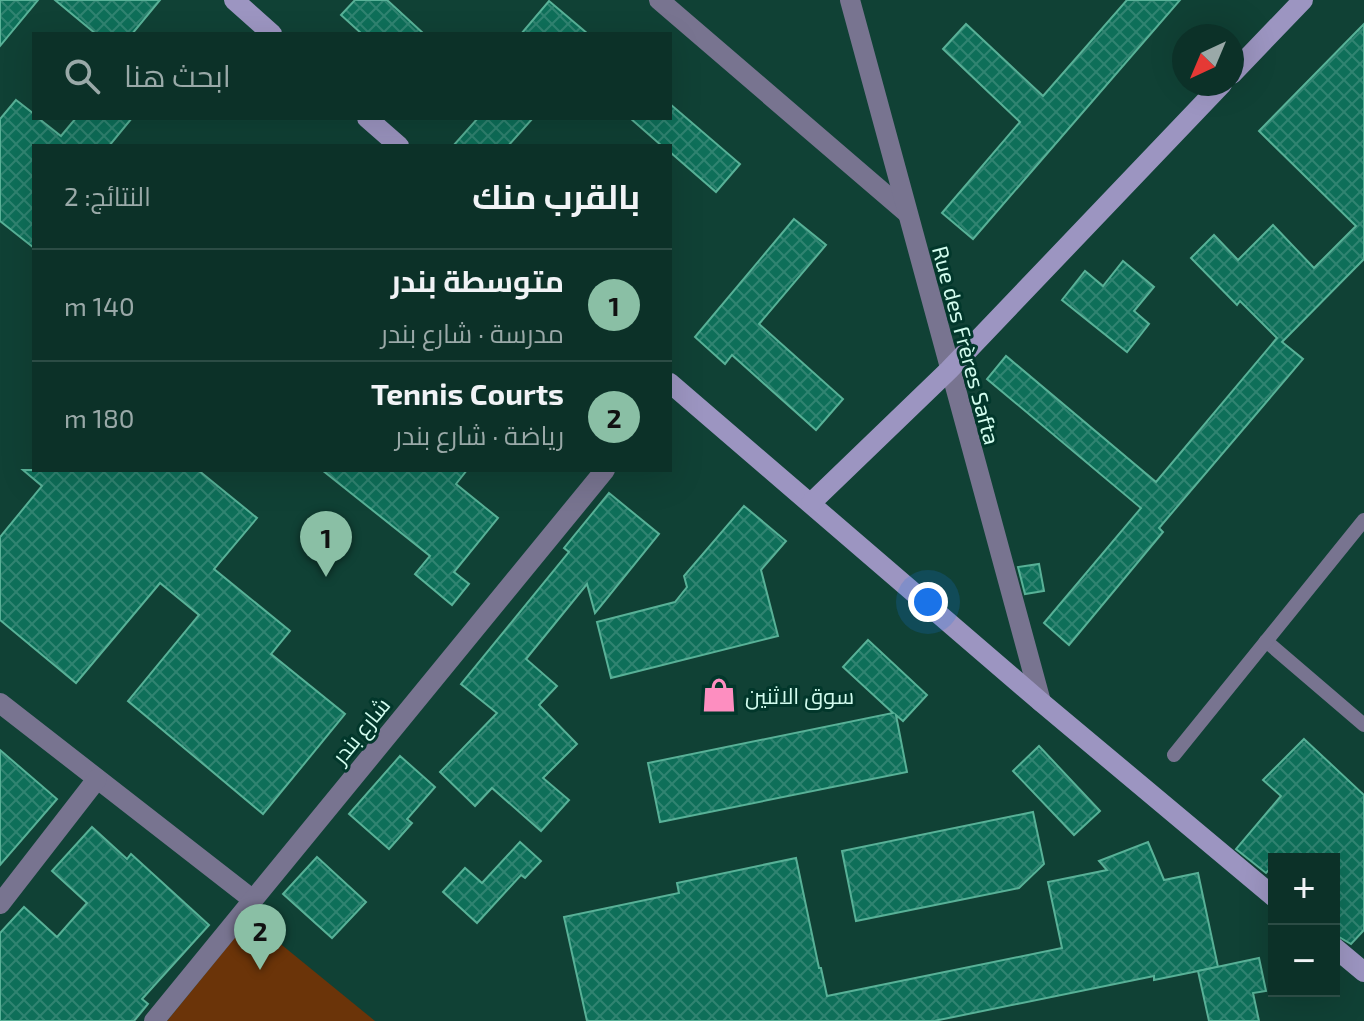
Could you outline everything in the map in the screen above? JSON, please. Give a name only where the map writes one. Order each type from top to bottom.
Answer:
[{"type":"main road","points":[[234,0],[270,32]]},
{"type":"main road","points":[[1244,61],[1303,0]]},
{"type":"main road","points":[[811,503],[949,370],[1211,96]]},
{"type":"main road","points":[[369,120],[397,144]]},
{"type":"main road","points":[[672,388],[1268,892]]},
{"type":"main road","points":[[1340,952],[1364,972]]},
{"type":"street","points":[[659,0],[907,213]]},
{"type":"street","name":"Rue des Frères Safta","points":[[850,0],[1041,702]]},
{"type":"street","name":"شارع بندر","points":[[154,1021],[603,472]]},
{"type":"street","points":[[0,703],[252,899]]},
{"type":"street","points":[[0,904],[97,779]]},
{"type":"lane","points":[[1174,755],[1364,520]]},
{"type":"lane","points":[[1266,641],[1362,719]]},
{"type":"shaded area","points":[[250,919],[375,1021],[167,1021]]},
{"type":"building","points":[[0,0],[38,0],[0,46]]},
{"type":"building","points":[[55,0],[160,0],[134,32],[94,32]]},
{"type":"building","points":[[355,0],[387,0],[422,32],[360,32],[341,15]]},
{"type":"building","points":[[1127,0],[1180,0],[973,239],[942,213],[1020,122],[943,49],[966,24],[1043,96]]},
{"type":"building","points":[[549,1],[586,32],[523,32]]},
{"type":"building","points":[[1364,24],[1364,259],[1282,342],[1303,359],[1159,528],[1163,532],[1069,645],[1044,623],[1141,508],[987,379],[1006,356],[1156,482],[1277,338],[1240,301],[1237,305],[1191,258],[1214,235],[1238,260],[1273,225],[1314,268],[1356,226],[1259,131]]},
{"type":"building","points":[[16,100],[32,112],[32,120],[41,120],[61,136],[74,120],[130,120],[111,144],[32,144],[32,246],[0,221],[0,119]]},
{"type":"building","points":[[672,106],[740,164],[716,192],[672,154],[672,144],[660,144],[632,120],[672,120]]},
{"type":"building","points":[[476,120],[531,120],[510,144],[455,144]]},
{"type":"building","points":[[794,219],[826,245],[759,324],[843,399],[816,430],[732,355],[725,364],[695,337]]},
{"type":"building","points":[[1123,261],[1154,287],[1134,311],[1149,324],[1127,352],[1062,300],[1085,271],[1103,286]]},
{"type":"building","points":[[23,470],[200,472],[257,518],[214,569],[290,631],[271,654],[345,714],[263,814],[128,701],[199,615],[160,583],[76,683],[0,620],[0,537],[42,486]]},
{"type":"building","points":[[325,472],[465,472],[456,484],[498,518],[454,572],[469,584],[452,605],[415,574],[430,556]]},
{"type":"building","points":[[609,493],[659,534],[595,613],[587,584],[526,659],[557,686],[539,705],[577,744],[543,778],[569,800],[541,831],[492,788],[475,806],[440,772],[497,713],[461,684],[569,552],[564,548]]},
{"type":"building","points":[[744,506],[786,541],[761,570],[778,636],[611,678],[597,622],[675,602],[687,587],[684,576]]},
{"type":"building","points":[[1039,564],[1044,591],[1025,594],[1018,567]]},
{"type":"building","points":[[868,640],[927,695],[903,721],[896,715],[907,772],[660,822],[648,763],[893,713],[843,667]]},
{"type":"building","points":[[1304,739],[1364,795],[1364,930],[1351,944],[1340,938],[1340,853],[1268,853],[1266,873],[1236,849],[1281,796],[1263,780]]},
{"type":"building","points":[[1039,746],[1100,811],[1074,835],[1013,771]]},
{"type":"building","points":[[0,750],[57,799],[0,865]]},
{"type":"building","points":[[400,756],[435,787],[407,819],[412,823],[389,849],[349,814]]},
{"type":"building","points":[[1033,812],[1044,864],[1019,888],[856,921],[842,851]]},
{"type":"building","points":[[92,827],[127,859],[131,854],[209,925],[142,999],[148,1004],[134,1021],[0,1021],[0,933],[24,907],[57,937],[87,903],[52,871]]},
{"type":"building","points":[[520,842],[541,861],[525,878],[521,875],[477,923],[443,892],[465,868],[482,883]]},
{"type":"building","points":[[1148,842],[1164,880],[1198,873],[1218,967],[1154,980],[1154,976],[934,1021],[587,1021],[564,917],[679,893],[677,883],[796,858],[827,996],[1062,948],[1048,882],[1107,870],[1099,861]]},
{"type":"building","points":[[317,857],[366,902],[332,938],[283,894]]},
{"type":"building","points":[[1259,958],[1266,991],[1253,993],[1259,1021],[1209,1021],[1198,971]]},
{"type":"place","name":"متوسطة بندر","points":[[326,577]]},
{"type":"place","name":"ﺳﻮق اﻻﺛﻨﻴﻦ","points":[[719,695]]},
{"type":"place","name":"Tennis Courts","points":[[260,970]]}]
